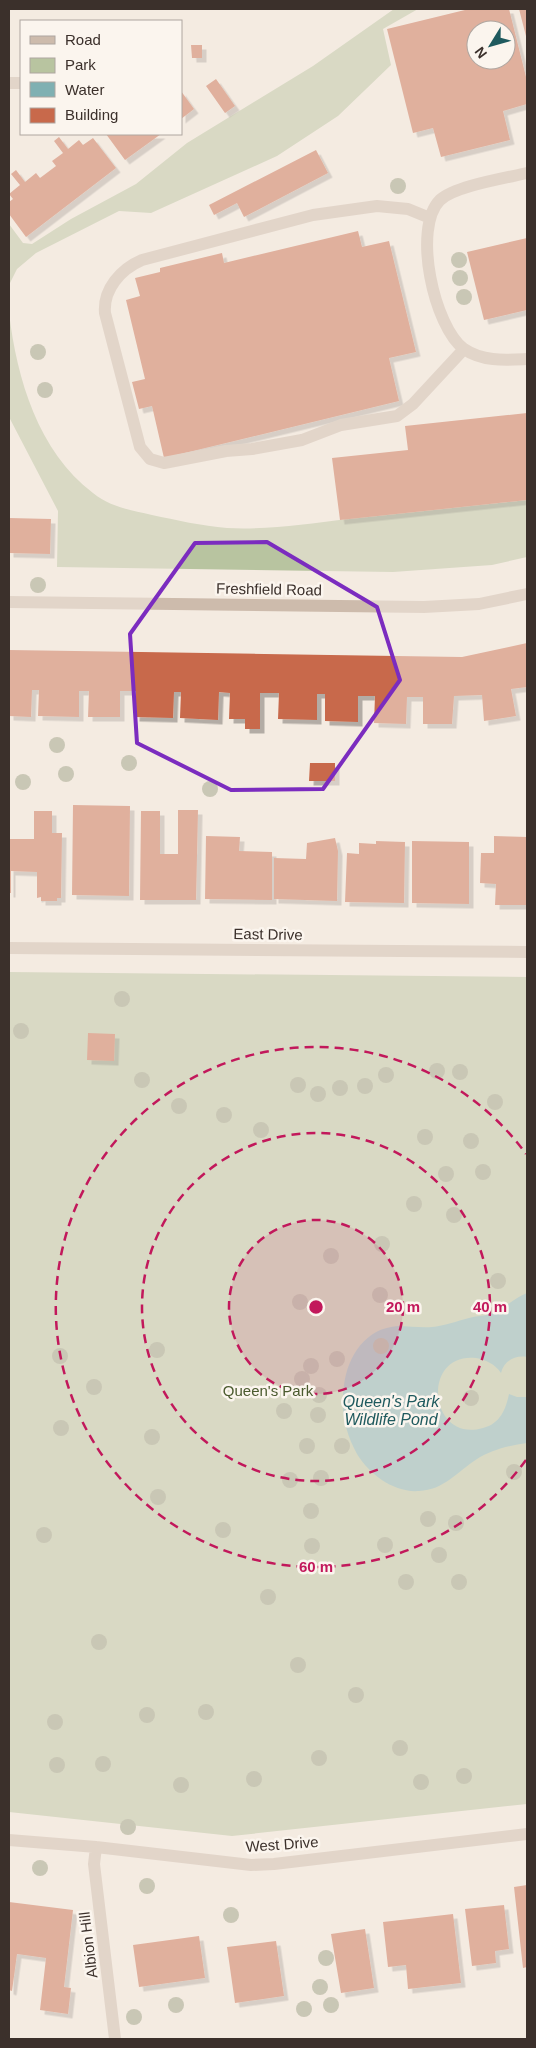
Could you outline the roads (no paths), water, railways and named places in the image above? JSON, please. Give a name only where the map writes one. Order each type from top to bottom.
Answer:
[{"type":"street","points":[[527,173],[453,192],[440,200],[430,218],[428,252],[433,292],[449,331],[456,342],[480,357],[527,359]]},
{"type":"street","points":[[430,218],[408,209],[378,206],[313,215],[142,260],[125,269],[108,292],[104,307],[140,448],[150,459],[164,462],[226,450],[252,449],[302,440],[342,425],[397,416],[413,404],[464,348]]},
{"type":"street","name":"Freshfield Road","points":[[9,602],[424,607],[479,604],[527,594]]},
{"type":"street","name":"East Drive","points":[[9,948],[527,952]]},
{"type":"street","name":"West Drive","points":[[9,1840],[96,1847],[251,1865],[274,1864],[527,1834]]},
{"type":"street","name":"Albion Hill","points":[[96,1847],[94,1864],[116,2039]]},
{"type":"water","name":"Queen's Park Wildlife Pond","points":[[527,1293],[527,1357],[511,1359],[501,1373],[493,1365],[483,1360],[476,1358],[458,1360],[446,1369],[439,1382],[438,1397],[442,1411],[451,1423],[465,1429],[483,1428],[494,1423],[504,1410],[509,1394],[517,1397],[527,1397],[527,1443],[488,1453],[450,1480],[428,1490],[410,1491],[400,1489],[383,1481],[368,1469],[357,1454],[349,1437],[343,1412],[346,1374],[360,1345],[377,1332],[387,1328],[446,1325],[472,1317],[491,1314]]},
{"type":"park label","name":"Queen's Park","points":[[268,1390]]}]
